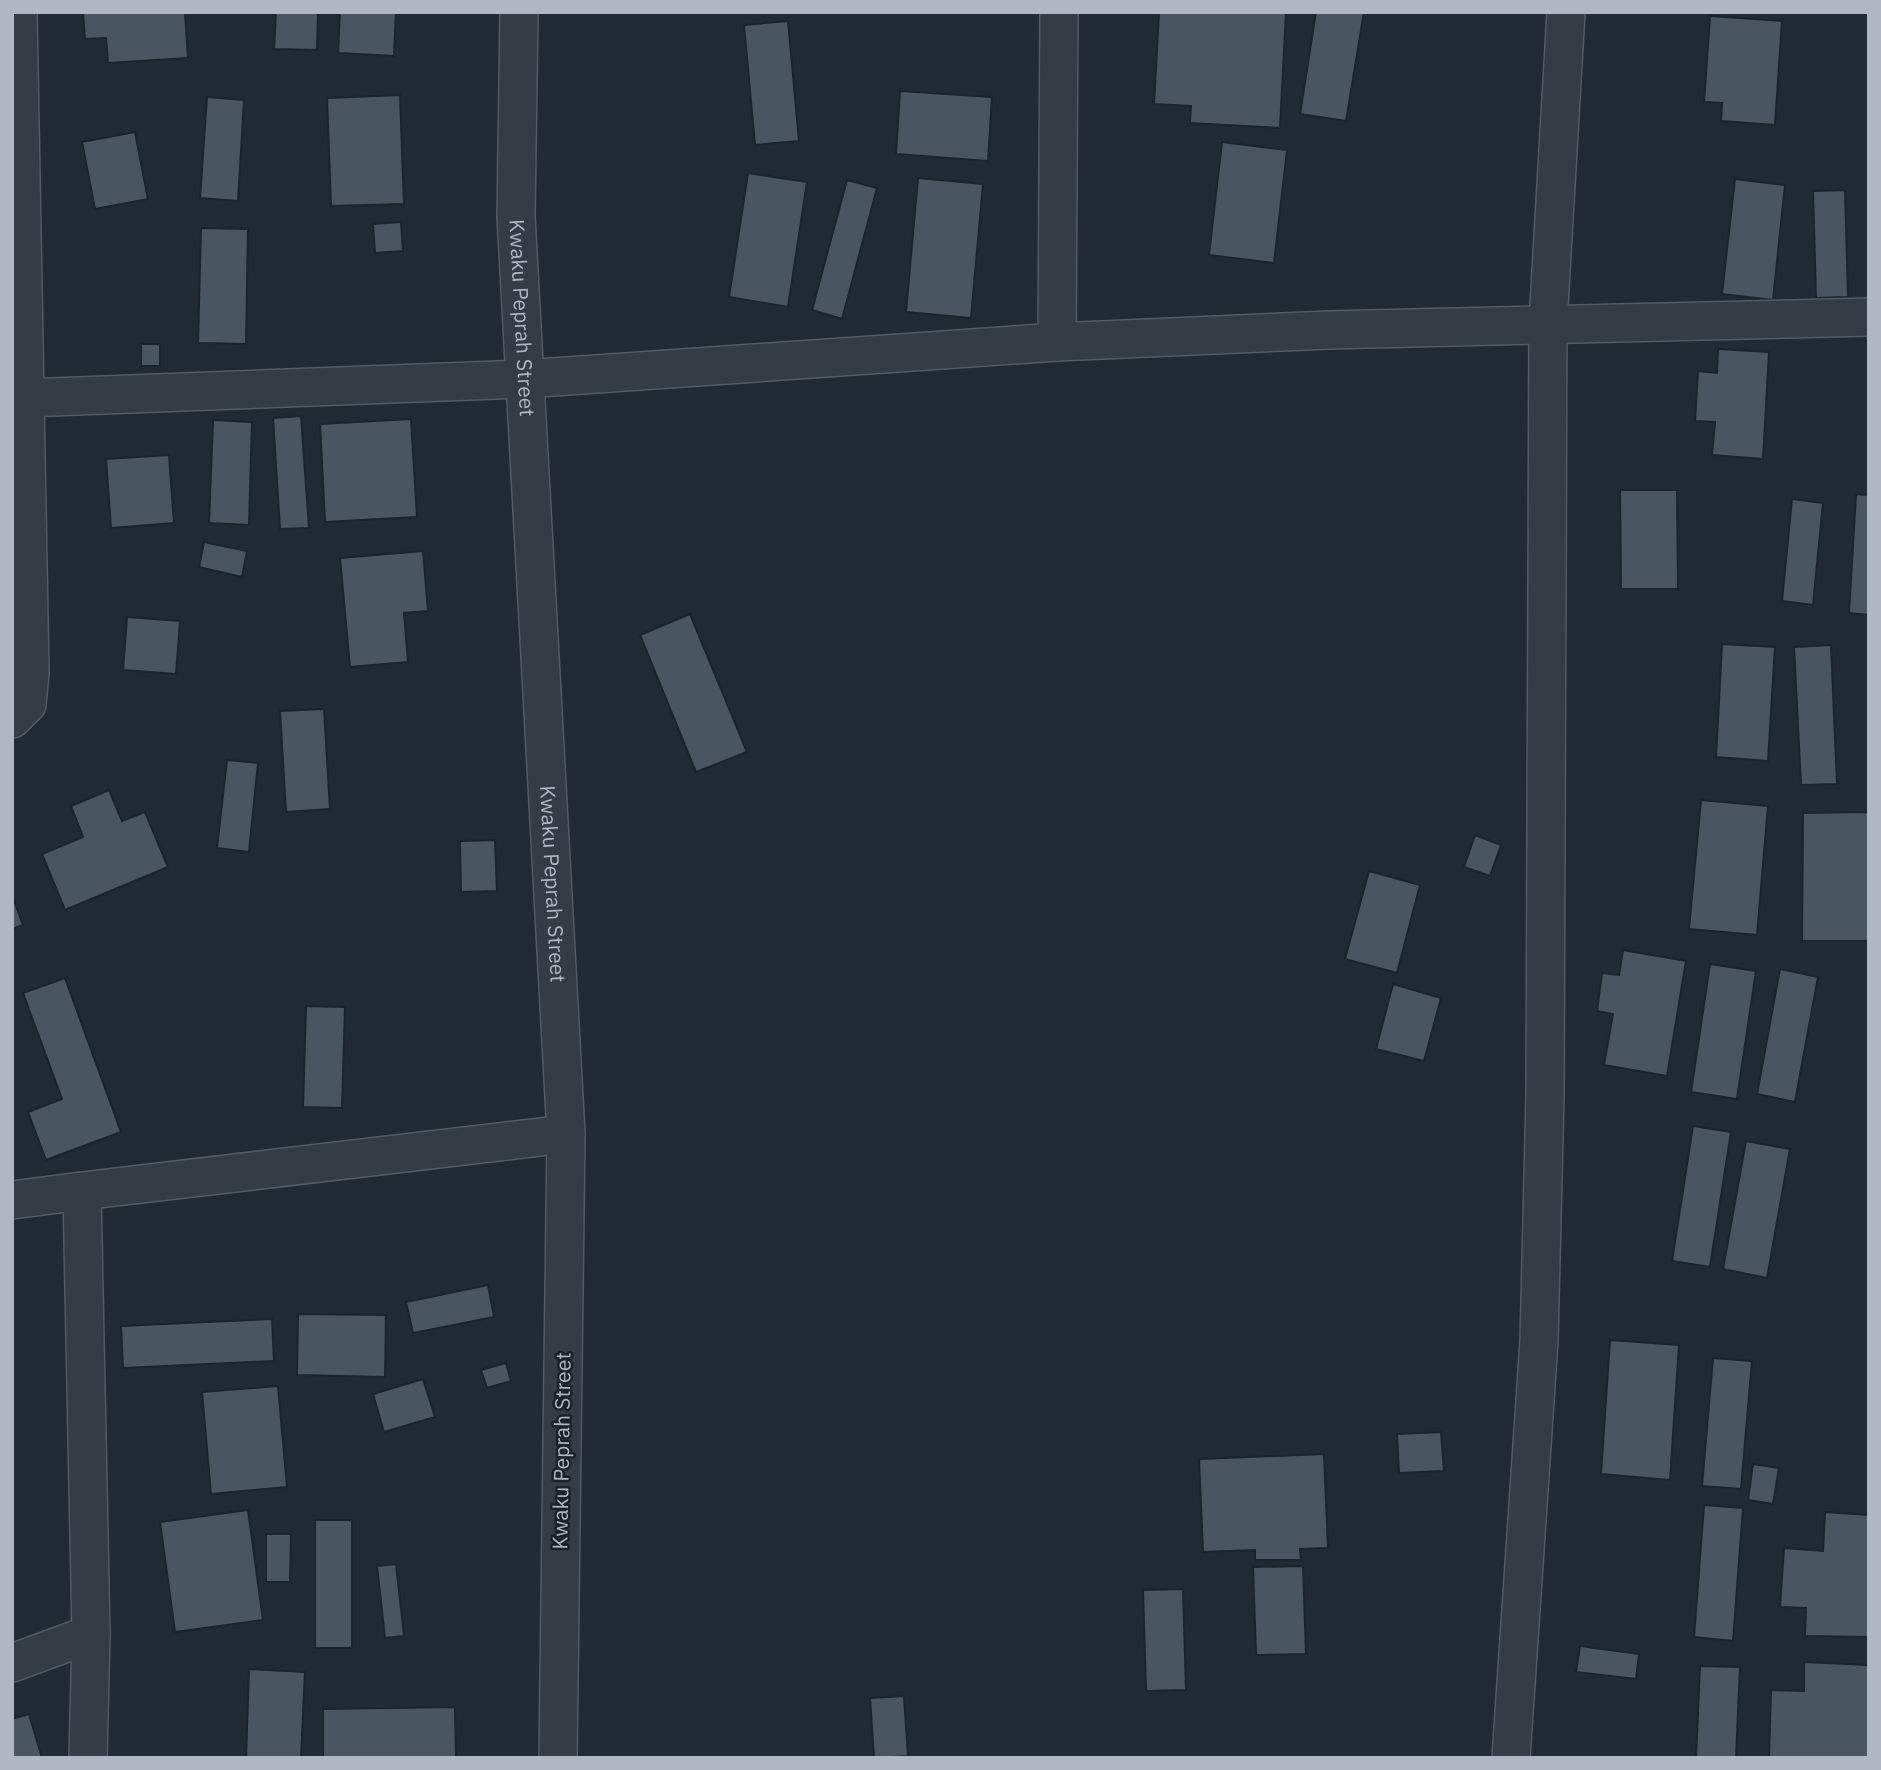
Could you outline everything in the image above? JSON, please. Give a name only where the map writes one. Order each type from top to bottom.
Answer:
[{"type":"street","points":[[12,719],[27,704],[30,673],[18,12]]},
{"type":"street","name":"Kwaku Peprah Street","points":[[519,12],[516,216],[566,1134],[558,1758]]},
{"type":"street","points":[[1057,342],[1059,12]]},
{"type":"street","points":[[1511,1758],[1539,1341],[1545,1095],[1548,323],[1566,12]]},
{"type":"street","points":[[25,398],[524,380],[1057,342],[1316,330],[1869,317]]},
{"type":"street","points":[[12,1200],[566,1134]]},
{"type":"street","points":[[82,1191],[91,1634],[88,1758]]},
{"type":"street","points":[[12,1662],[91,1634]]},
{"type":"building","points":[[83,12],[185,12],[188,58],[108,63],[106,38],[85,39]]},
{"type":"building","points":[[276,12],[318,12],[317,50],[274,49]]},
{"type":"building","points":[[340,12],[396,12],[394,56],[338,53]]},
{"type":"building","points":[[1159,12],[1286,12],[1280,128],[1190,123],[1191,106],[1154,104]]},
{"type":"building","points":[[1316,12],[1364,12],[1346,121],[1300,114]]},
{"type":"building","points":[[1710,16],[1782,21],[1775,125],[1721,121],[1722,103],[1704,102]]},
{"type":"building","points":[[788,21],[799,141],[755,145],[744,25]]},
{"type":"building","points":[[900,91],[992,97],[988,161],[896,154]]},
{"type":"building","points":[[400,95],[404,204],[331,206],[327,98]]},
{"type":"building","points":[[207,97],[244,100],[238,201],[200,198]]},
{"type":"building","points":[[135,132],[148,199],[95,209],[82,142]]},
{"type":"building","points":[[1222,142],[1287,150],[1274,263],[1209,255]]},
{"type":"building","points":[[748,173],[807,182],[788,307],[729,297]]},
{"type":"building","points":[[918,178],[983,184],[971,318],[906,312]]},
{"type":"building","points":[[1735,179],[1785,185],[1773,300],[1722,294]]},
{"type":"building","points":[[847,180],[877,188],[842,319],[812,310]]},
{"type":"building","points":[[1845,190],[1848,297],[1816,298],[1813,191]]},
{"type":"building","points":[[401,222],[403,251],[375,253],[373,224]]},
{"type":"building","points":[[201,228],[248,229],[246,344],[198,343]]},
{"type":"building","points":[[141,344],[160,344],[160,366],[141,366]]},
{"type":"building","points":[[1718,349],[1769,352],[1763,459],[1712,455],[1715,422],[1695,421],[1698,371],[1717,373]]},
{"type":"building","points":[[301,416],[309,528],[280,529],[273,418]]},
{"type":"building","points":[[411,419],[417,517],[325,522],[320,424]]},
{"type":"building","points":[[213,420],[252,422],[249,525],[209,523]]},
{"type":"building","points":[[169,455],[174,523],[111,528],[106,459]]},
{"type":"building","points":[[1620,490],[1677,490],[1678,589],[1621,589]]},
{"type":"building","points":[[1856,494],[1869,495],[1869,615],[1849,613]]},
{"type":"building","points":[[1792,499],[1823,503],[1813,605],[1782,601]]},
{"type":"building","points":[[204,542],[247,551],[242,577],[199,567]]},
{"type":"building","points":[[423,551],[428,611],[404,613],[408,662],[350,667],[340,558]]},
{"type":"building","points":[[690,614],[747,752],[696,772],[640,635]]},
{"type":"building","points":[[127,617],[180,621],[176,674],[123,670]]},
{"type":"building","points":[[1722,644],[1775,647],[1768,761],[1716,757]]},
{"type":"building","points":[[1831,645],[1837,784],[1801,785],[1794,647]]},
{"type":"building","points":[[324,709],[330,809],[286,812],[280,711]]},
{"type":"building","points":[[227,760],[258,763],[249,852],[217,848]]},
{"type":"building","points":[[109,790],[122,821],[145,812],[168,867],[65,910],[42,854],[83,837],[71,806]]},
{"type":"building","points":[[1701,800],[1768,806],[1757,935],[1689,929]]},
{"type":"building","points":[[1869,812],[1869,941],[1802,941],[1803,813]]},
{"type":"building","points":[[1475,835],[1501,845],[1490,876],[1464,867]]},
{"type":"building","points":[[495,840],[497,891],[461,892],[460,841]]},
{"type":"building","points":[[1369,871],[1420,885],[1397,973],[1345,959]]},
{"type":"building","points":[[12,895],[23,925],[12,929]]},
{"type":"building","points":[[1623,950],[1686,961],[1667,1076],[1604,1065],[1613,1014],[1597,1011],[1602,973],[1619,975]]},
{"type":"building","points":[[1710,964],[1756,971],[1737,1099],[1691,1092]]},
{"type":"building","points":[[1780,969],[1818,977],[1795,1102],[1757,1094]]},
{"type":"building","points":[[65,978],[121,1132],[46,1160],[28,1112],[62,1099],[23,993]]},
{"type":"building","points":[[1393,984],[1441,998],[1424,1061],[1376,1049]]},
{"type":"building","points":[[306,1006],[345,1007],[342,1108],[303,1107]]},
{"type":"building","points":[[1693,1126],[1731,1132],[1710,1267],[1672,1261]]},
{"type":"building","points":[[1746,1141],[1790,1149],[1767,1278],[1723,1269]]},
{"type":"building","points":[[488,1285],[494,1317],[413,1333],[406,1302]]},
{"type":"building","points":[[298,1314],[386,1315],[385,1377],[297,1375]]},
{"type":"building","points":[[272,1319],[274,1361],[123,1368],[121,1326]]},
{"type":"building","points":[[1610,1340],[1679,1345],[1670,1480],[1601,1474]]},
{"type":"building","points":[[1713,1358],[1752,1361],[1741,1489],[1702,1486]]},
{"type":"building","points":[[506,1363],[511,1381],[487,1388],[481,1370]]},
{"type":"building","points":[[423,1379],[435,1417],[384,1432],[373,1394]]},
{"type":"building","points":[[278,1386],[287,1487],[211,1494],[202,1392]]},
{"type":"building","points":[[1441,1432],[1444,1471],[1399,1473],[1397,1434]]},
{"type":"building","points":[[1324,1454],[1328,1548],[1300,1549],[1301,1560],[1255,1560],[1255,1550],[1203,1552],[1199,1459]]},
{"type":"building","points":[[1753,1464],[1779,1468],[1773,1504],[1748,1500]]},
{"type":"building","points":[[1704,1505],[1743,1508],[1733,1641],[1694,1637]]},
{"type":"building","points":[[248,1510],[263,1620],[175,1632],[160,1522]]},
{"type":"building","points":[[1825,1512],[1869,1515],[1869,1637],[1805,1636],[1806,1608],[1780,1607],[1784,1548],[1823,1551]]},
{"type":"building","points":[[315,1520],[352,1520],[352,1648],[315,1648]]},
{"type":"building","points":[[266,1534],[291,1534],[290,1582],[266,1582]]},
{"type":"building","points":[[396,1564],[404,1636],[385,1638],[377,1566]]},
{"type":"building","points":[[1303,1566],[1306,1654],[1256,1655],[1253,1567]]},
{"type":"building","points":[[1183,1589],[1186,1690],[1146,1691],[1143,1590]]},
{"type":"building","points":[[1580,1646],[1639,1654],[1636,1679],[1576,1672]]},
{"type":"building","points":[[1804,1662],[1869,1665],[1869,1758],[1769,1758],[1771,1690],[1804,1691]]},
{"type":"building","points":[[1700,1666],[1740,1667],[1736,1758],[1696,1758]]},
{"type":"building","points":[[249,1669],[305,1672],[301,1758],[246,1758]]},
{"type":"building","points":[[904,1696],[908,1756],[874,1758],[870,1698]]},
{"type":"building","points":[[455,1707],[456,1758],[323,1758],[323,1709]]},
{"type":"building","points":[[29,1714],[42,1758],[12,1758],[12,1719]]}]
